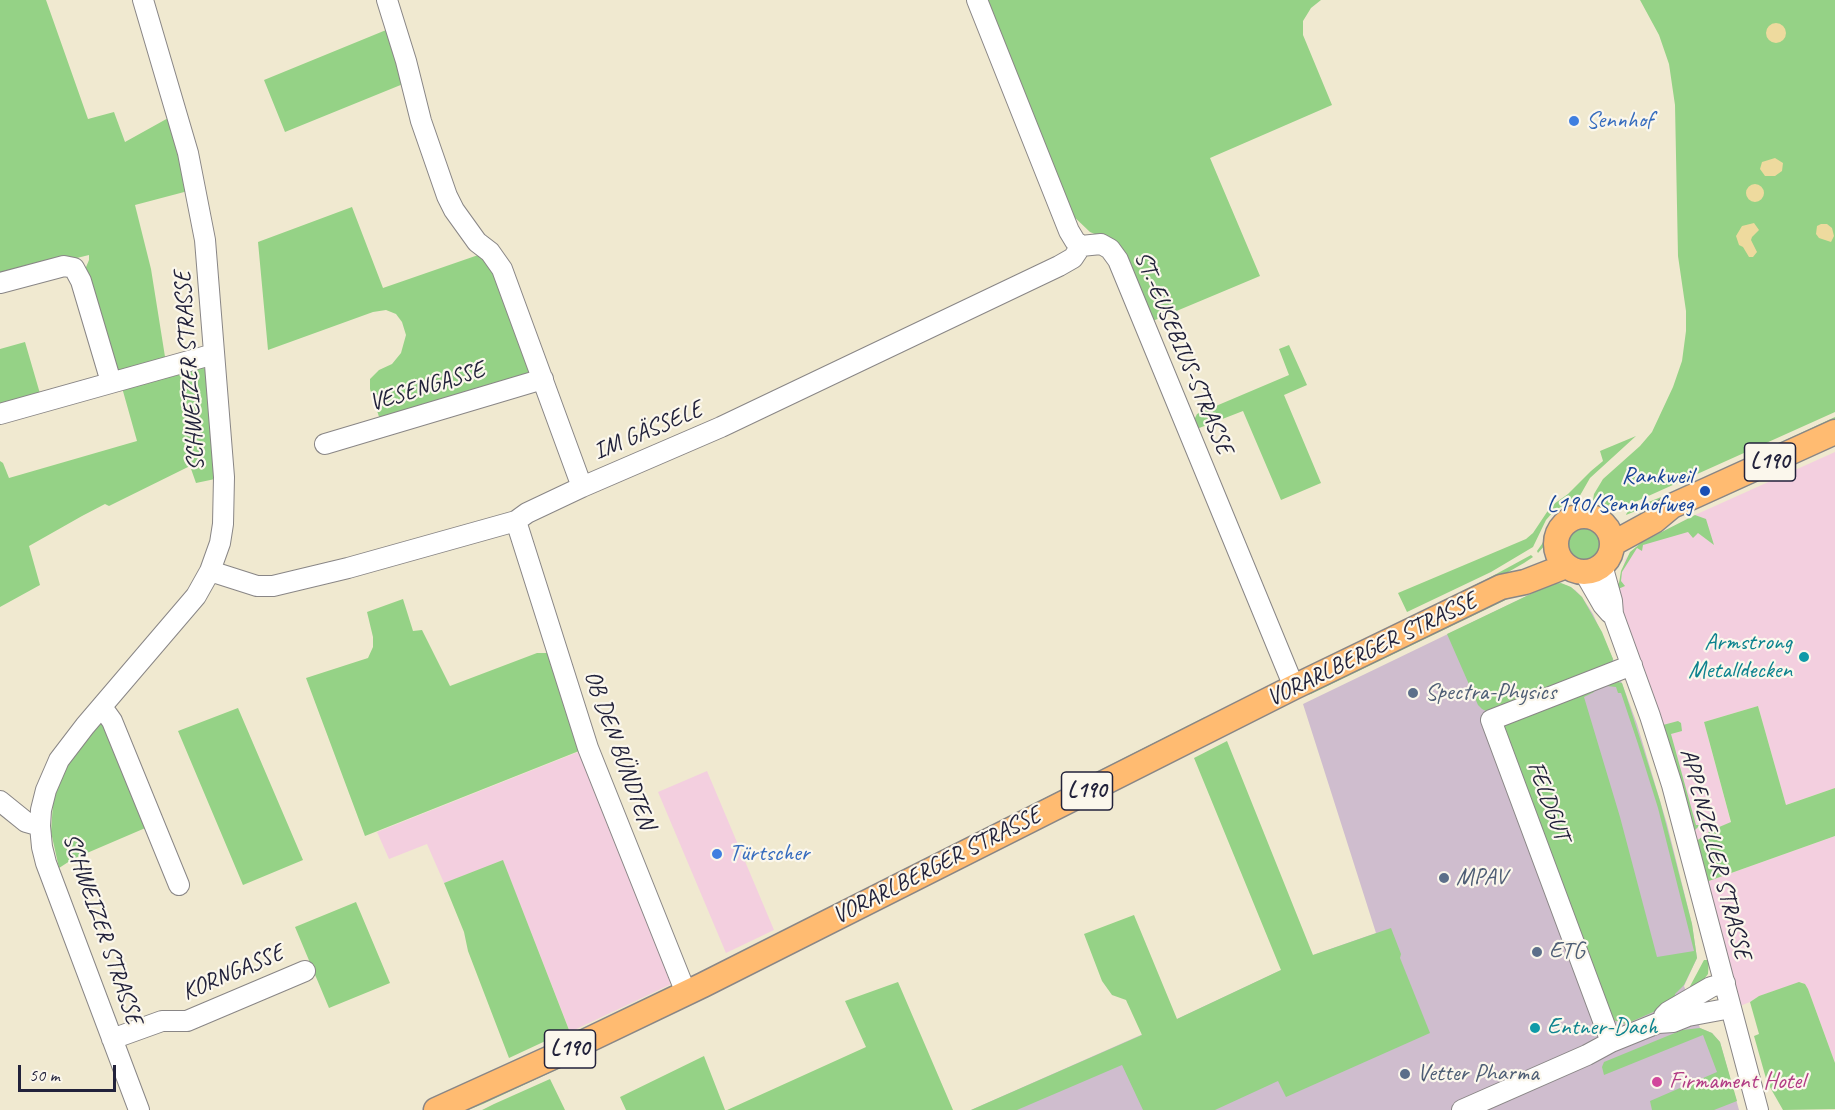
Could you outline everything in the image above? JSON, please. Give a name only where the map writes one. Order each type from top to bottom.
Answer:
[{"type":"main road","name":"L190","points":[[1609,535],[1654,521],[1672,506],[1835,432]]},
{"type":"main road","points":[[1577,517],[1593,517],[1609,535],[1610,554],[1577,562],[1559,531],[1570,520],[1577,517]]},
{"type":"main road","name":"VORARLBERGER STRASSE","points":[[436,1110],[530,1068],[686,993],[1294,687],[1501,587],[1524,582],[1577,562]]},
{"type":"street","name":"SCHWEIZER STRASSE","points":[[139,1110],[46,863],[40,826],[46,790],[68,746],[187,608],[210,571],[220,543],[224,502],[205,240],[188,153],[143,0]]},
{"type":"street","points":[[387,0],[413,84],[421,121],[447,196],[477,242],[490,252],[502,269],[582,487]]},
{"type":"street","points":[[977,0],[1069,231],[1081,246]]},
{"type":"street","name":"ST.-EUSEBIUS-STRASSE","points":[[1081,246],[1101,244],[1110,249],[1118,260],[1294,687]]},
{"type":"street","name":"IM GÄSSELE","points":[[210,571],[257,586],[273,586],[338,571],[516,521],[527,513],[582,487],[721,427],[1059,266],[1073,258],[1081,246]]},
{"type":"street","points":[[0,282],[64,266],[74,268],[81,281],[111,382]]},
{"type":"street","points":[[0,414],[214,354]]},
{"type":"street","name":"VESENGASSE","points":[[325,444],[543,379]]},
{"type":"street","name":"OB DEN BÜNDTEN","points":[[516,521],[588,748],[686,993]]},
{"type":"street","name":"APPENZELLER STRASSE","points":[[1577,562],[1603,605],[1612,614],[1632,665],[1672,785],[1758,1110]]},
{"type":"street","name":"FELDGUT","points":[[1611,1042],[1491,720],[1632,665]]},
{"type":"street","points":[[102,707],[112,721],[179,885]]},
{"type":"street","points":[[0,801],[26,822],[40,826]]},
{"type":"street","name":"KORNGASSE","points":[[112,1039],[162,1021],[187,1021],[305,970]]},
{"type":"street","points":[[1658,1023],[1668,1012],[1711,987],[1725,983]]},
{"type":"street","points":[[1462,1110],[1658,1023],[1673,1023],[1688,1016],[1731,1008]]},
{"type":"shaded area","points":[[1835,452],[1835,788],[1786,805],[1758,706],[1704,722],[1731,823],[1712,830],[1695,842],[1613,588],[1619,583],[1625,559],[1642,542],[1695,515]]},
{"type":"shaded area","points":[[1556,583],[1575,590],[1593,614],[1613,659],[1637,724],[1667,824],[1692,924],[1697,958],[1684,986],[1700,1028],[1712,1033],[1720,1042],[1739,1110],[971,1110],[1177,1019],[1313,955],[1376,933],[1303,704]]},
{"type":"shaded area","points":[[588,748],[682,979],[570,1032],[503,861],[444,883],[427,844],[389,859],[377,832]]},
{"type":"shaded area","points":[[707,771],[774,930],[726,953],[658,792]]},
{"type":"shaded area","points":[[1835,836],[1835,1063],[1808,989],[1802,982],[1759,996],[1740,1006],[1706,882]]},
{"type":"green space","points":[[0,0],[46,0],[88,119],[114,112],[125,142],[170,117],[188,191],[135,205],[151,269],[166,363],[124,374],[116,371],[84,272],[89,255],[0,277]]},
{"type":"green space","points":[[984,0],[1321,0],[1311,8],[1303,21],[1303,35],[1332,105],[1210,158],[1260,276],[1155,320],[1150,320],[1116,243],[1090,232],[1069,212]]},
{"type":"green space","points":[[1640,0],[1835,0],[1835,412],[1635,502],[1619,507],[1604,505],[1593,500],[1594,494],[1603,479],[1652,432],[1673,387],[1682,361],[1686,331],[1686,311],[1678,256],[1675,105],[1669,64],[1659,35]]},
{"type":"green space","points":[[391,28],[408,82],[285,132],[264,80]]},
{"type":"green space","points":[[352,207],[383,288],[484,253],[538,374],[381,423],[370,389],[370,379],[379,370],[392,364],[401,353],[406,335],[402,322],[396,314],[386,310],[373,312],[268,350],[258,242]]},
{"type":"green space","points":[[25,342],[41,397],[0,409],[0,349]]},
{"type":"green space","points":[[1289,345],[1307,385],[1284,395],[1321,483],[1281,500],[1243,411],[1194,430],[1193,422],[1197,414],[1289,375],[1279,349]]},
{"type":"green space","points":[[202,366],[208,373],[215,479],[196,483],[190,466],[109,506],[105,504],[29,546],[40,585],[0,607],[0,461],[9,478],[137,441],[121,384]]},
{"type":"green space","points":[[1835,417],[1835,422],[1626,515],[1628,510],[1674,492]]},
{"type":"green space","points":[[1636,436],[1590,478],[1578,499],[1570,501],[1553,512],[1546,520],[1533,547],[1491,572],[1407,612],[1398,593],[1526,539],[1533,533],[1551,506],[1568,494],[1603,461],[1600,451]]},
{"type":"green space","points":[[1835,442],[1835,446],[1721,498],[1723,494]]},
{"type":"green space","points":[[1574,506],[1573,511],[1561,518],[1538,553],[1552,524],[1562,512]]},
{"type":"green space","points":[[1695,515],[1706,519],[1714,545],[1698,533],[1693,538],[1688,532],[1643,545],[1642,551],[1637,548],[1622,572],[1621,581],[1625,586],[1616,590],[1623,616],[1613,588],[1619,583],[1621,571],[1630,552],[1642,542]]},
{"type":"green space","points":[[1584,525],[1598,531],[1604,545],[1598,559],[1584,565],[1570,559],[1564,545],[1570,531]]},
{"type":"green space","points":[[1531,555],[1533,557],[1489,583],[1300,671],[1487,579]]},
{"type":"green space","points":[[1543,582],[1311,694],[1305,695],[1464,615]]},
{"type":"green space","points":[[1561,583],[1571,587],[1582,597],[1602,632],[1613,659],[1612,663],[1488,712],[1482,709],[1478,705],[1447,634],[1552,584]]},
{"type":"green space","points":[[403,599],[413,631],[422,630],[450,686],[537,653],[551,653],[584,749],[365,836],[306,678],[368,658],[373,647],[373,637],[367,612]]},
{"type":"green space","points":[[1641,664],[1663,725],[1678,721],[1681,723],[1682,731],[1671,734],[1696,825],[1700,825],[1695,830]]},
{"type":"green space","points":[[1609,683],[1622,683],[1660,801],[1692,924],[1697,958],[1684,985],[1675,994],[1676,1002],[1626,1024],[1613,1020],[1503,729],[1508,720],[1595,689],[1594,692],[1584,697],[1620,817],[1657,957],[1694,951],[1658,808],[1638,744],[1621,693],[1618,693],[1616,687],[1607,686]]},
{"type":"green space","points":[[1758,706],[1786,805],[1835,788],[1835,836],[1706,882],[1695,842],[1712,830],[1731,822],[1704,722]]},
{"type":"green space","points":[[238,708],[303,860],[243,885],[178,731]]},
{"type":"green space","points":[[1205,717],[1208,721],[795,925],[798,923]]},
{"type":"green space","points":[[104,719],[150,826],[73,859],[59,868],[51,832],[53,803],[59,782],[71,760]]},
{"type":"green space","points":[[1227,741],[1313,955],[1391,928],[1401,954],[1400,958],[1430,1033],[1286,1097],[1278,1081],[1215,1110],[1143,1110],[1122,1065],[1017,1110],[971,1110],[1142,1035],[1126,1000],[1112,995],[1102,981],[1084,934],[1134,915],[1177,1019],[1281,970],[1194,758]]},
{"type":"green space","points":[[503,860],[569,1030],[509,1058],[444,883]]},
{"type":"green space","points":[[356,902],[390,983],[329,1008],[295,927]]},
{"type":"green space","points":[[1704,960],[1709,960],[1708,974],[1702,982],[1688,990]]},
{"type":"green space","points":[[898,982],[953,1110],[727,1110],[866,1047],[845,1001]]},
{"type":"green space","points":[[1799,982],[1805,984],[1808,989],[1835,1063],[1835,1109],[1783,1110],[1767,1082],[1754,1036],[1759,1034],[1750,1002],[1759,996]]},
{"type":"green space","points":[[1700,1028],[1712,1033],[1720,1042],[1737,1101],[1714,1110],[1652,1110],[1650,1101],[1717,1072],[1703,1035],[1604,1075],[1602,1067],[1604,1062],[1682,1030]]},
{"type":"green space","points":[[581,1056],[571,1063],[483,1104],[468,1110],[459,1110]]},
{"type":"green space","points":[[704,1056],[725,1110],[626,1110],[620,1097]]},
{"type":"green space","points":[[550,1079],[565,1110],[482,1110],[494,1104]]},
{"type":"sand","points":[[1776,23],[1783,26],[1786,33],[1783,40],[1776,43],[1769,40],[1766,33],[1769,26]]},
{"type":"sand","points":[[1775,158],[1783,163],[1782,171],[1775,176],[1765,176],[1760,169],[1762,162]]},
{"type":"sand","points":[[1755,184],[1761,187],[1764,193],[1761,199],[1755,202],[1749,199],[1746,193],[1749,187]]},
{"type":"sand","points":[[1754,223],[1759,230],[1751,240],[1757,252],[1753,257],[1749,257],[1739,245],[1736,236],[1742,226]]},
{"type":"sand","points":[[1827,224],[1832,228],[1834,236],[1831,242],[1819,238],[1816,234],[1817,226]]},
{"type":"place","name":"Sennhof","points":[[1574,121]]},
{"type":"place","name":"Rankweil L190/Sennhofweg","points":[[1705,491]]},
{"type":"place","name":"Armstrong Metalldecken","points":[[1804,657]]},
{"type":"place","name":"Spectra-Physics","points":[[1413,693]]},
{"type":"place","name":"Türtscher","points":[[717,854]]},
{"type":"place","name":"MPAV","points":[[1444,878]]},
{"type":"place","name":"ETG","points":[[1537,952]]},
{"type":"place","name":"Entner-Dach","points":[[1535,1028]]},
{"type":"place","name":"Vetter Pharma","points":[[1405,1074]]},
{"type":"place","name":"Firmament Hotel","points":[[1657,1082]]}]
